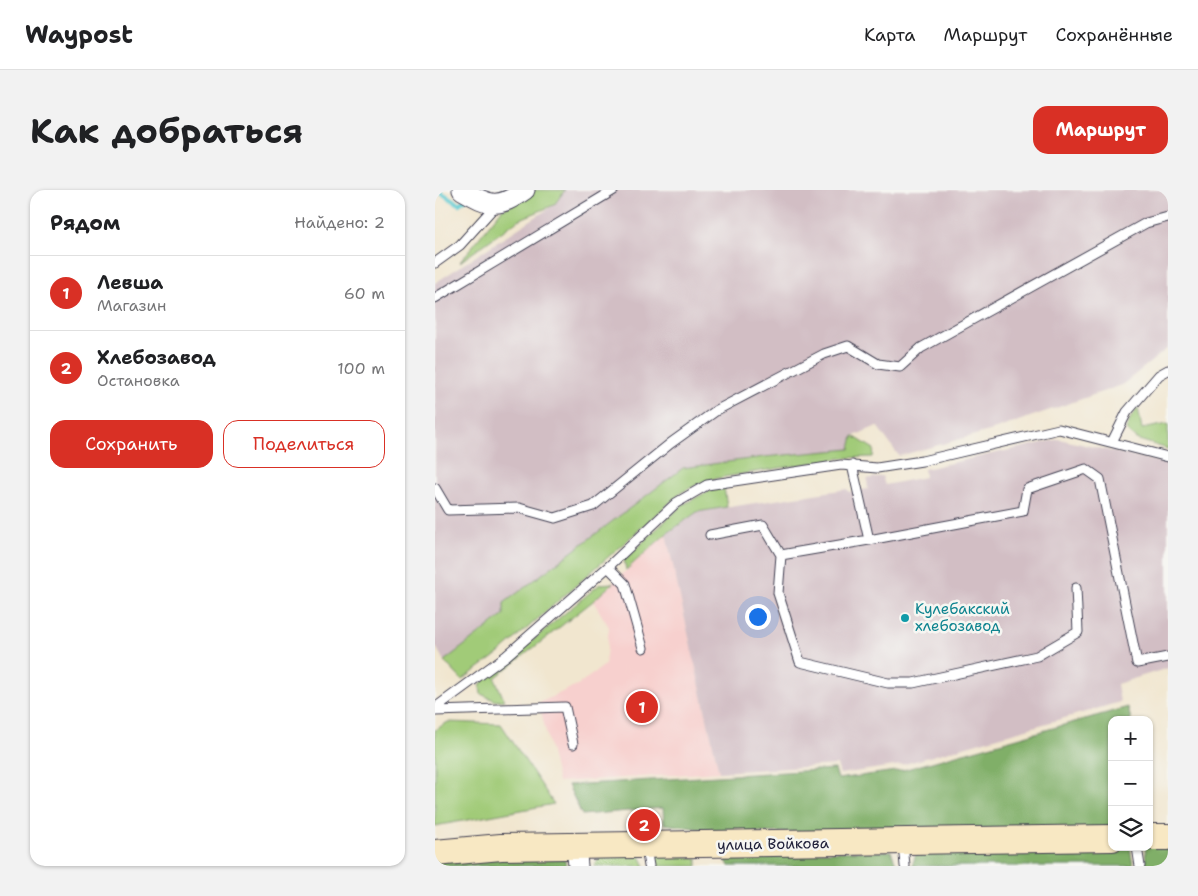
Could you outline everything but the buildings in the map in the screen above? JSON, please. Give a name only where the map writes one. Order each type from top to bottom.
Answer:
[{"type":"street","points":[[462,190],[477,199],[496,204],[514,198],[525,190]]},
{"type":"street","points":[[1153,838],[1168,837]]},
{"type":"street","name":"улица Войкова","points":[[435,853],[501,847],[577,856],[904,854],[1108,838]]},
{"type":"lane","points":[[435,298],[613,190]]},
{"type":"lane","points":[[435,263],[460,245],[496,204]]},
{"type":"lane","points":[[435,488],[448,510],[519,508],[555,518],[593,506],[671,443],[717,410],[824,354],[847,346],[878,364],[900,366],[921,348],[1146,223],[1168,217]]},
{"type":"lane","points":[[1112,442],[1127,412],[1159,375],[1168,370]]},
{"type":"lane","points":[[435,710],[506,656],[608,567],[676,503],[707,485],[841,465],[877,468],[922,460],[1059,429],[1168,457]]},
{"type":"lane","points":[[852,465],[869,540]]},
{"type":"lane","points":[[781,555],[1023,512],[1027,489],[1086,469],[1100,479],[1137,663],[1168,657]]},
{"type":"lane","points":[[710,535],[763,525],[781,555],[779,593],[800,662],[888,683],[913,682],[1037,656],[1078,632],[1076,588]]},
{"type":"lane","points":[[608,567],[625,584],[643,648]]},
{"type":"lane","points":[[435,710],[565,707],[573,744]]},
{"type":"lane","points":[[1138,851],[1140,866]]},
{"type":"shaded area","points":[[565,190],[1168,190],[1168,348],[1122,385],[993,430],[899,456],[877,426],[854,436],[851,449],[764,457],[683,468],[504,615],[444,661],[435,645],[435,283],[554,205]]},
{"type":"shaded area","name":"Кулебакский хлебозавод","points":[[1059,439],[1168,464],[1168,668],[1117,684],[1120,702],[901,765],[840,774],[837,765],[719,772],[666,534],[697,512],[847,489],[849,492],[868,489],[867,479],[882,476],[885,485],[925,477],[924,469]]},
{"type":"shaded area","points":[[666,534],[719,772],[558,782],[539,703],[579,684],[605,665],[609,627],[593,601]]},
{"type":"green space","points":[[535,190],[565,190],[554,205],[518,220],[460,262],[502,209],[524,199]]},
{"type":"green space","points":[[1138,408],[1142,429],[1168,424],[1168,449],[1136,439],[1126,430],[1131,417]]},
{"type":"green space","points":[[853,436],[874,449],[873,457],[842,458],[724,477],[705,481],[682,492],[498,654],[462,680],[444,661],[504,615],[504,603],[683,468],[764,457],[850,449]]},
{"type":"green space","points":[[724,487],[727,507],[697,512],[666,534],[626,570],[624,560],[682,505],[709,491]]},
{"type":"green space","points":[[613,583],[495,678],[504,700],[496,701],[481,694],[480,687],[482,682],[600,584]]},
{"type":"green space","points":[[1128,707],[1130,716],[1108,716],[1108,829],[731,833],[664,824],[663,808],[582,815],[568,785],[835,769],[838,779],[903,770]]},
{"type":"green space","points":[[448,722],[501,724],[554,804],[435,826],[435,730]]},
{"type":"green space","points":[[1168,845],[1168,866],[1146,866],[1145,851],[1153,851],[1153,846]]},
{"type":"green space","points":[[1108,847],[1108,851],[1131,851],[1133,866],[912,866],[917,851]]},
{"type":"green space","points":[[891,851],[897,866],[729,866],[724,857],[742,853]]},
{"type":"green space","points":[[562,854],[567,866],[435,866],[435,861]]},
{"type":"green space","points":[[602,854],[639,854],[645,866],[594,866]]},
{"type":"green space","points":[[655,854],[673,854],[697,859],[697,866],[652,866]]},
{"type":"waterway","points":[[437,190],[459,204],[466,199]]},
{"type":"place","name":"Кулебакский хлебозавод","points":[[905,618]]},
{"type":"place","name":"Левша","points":[[642,707]]},
{"type":"place","name":"Хлебозавод","points":[[644,825]]}]
